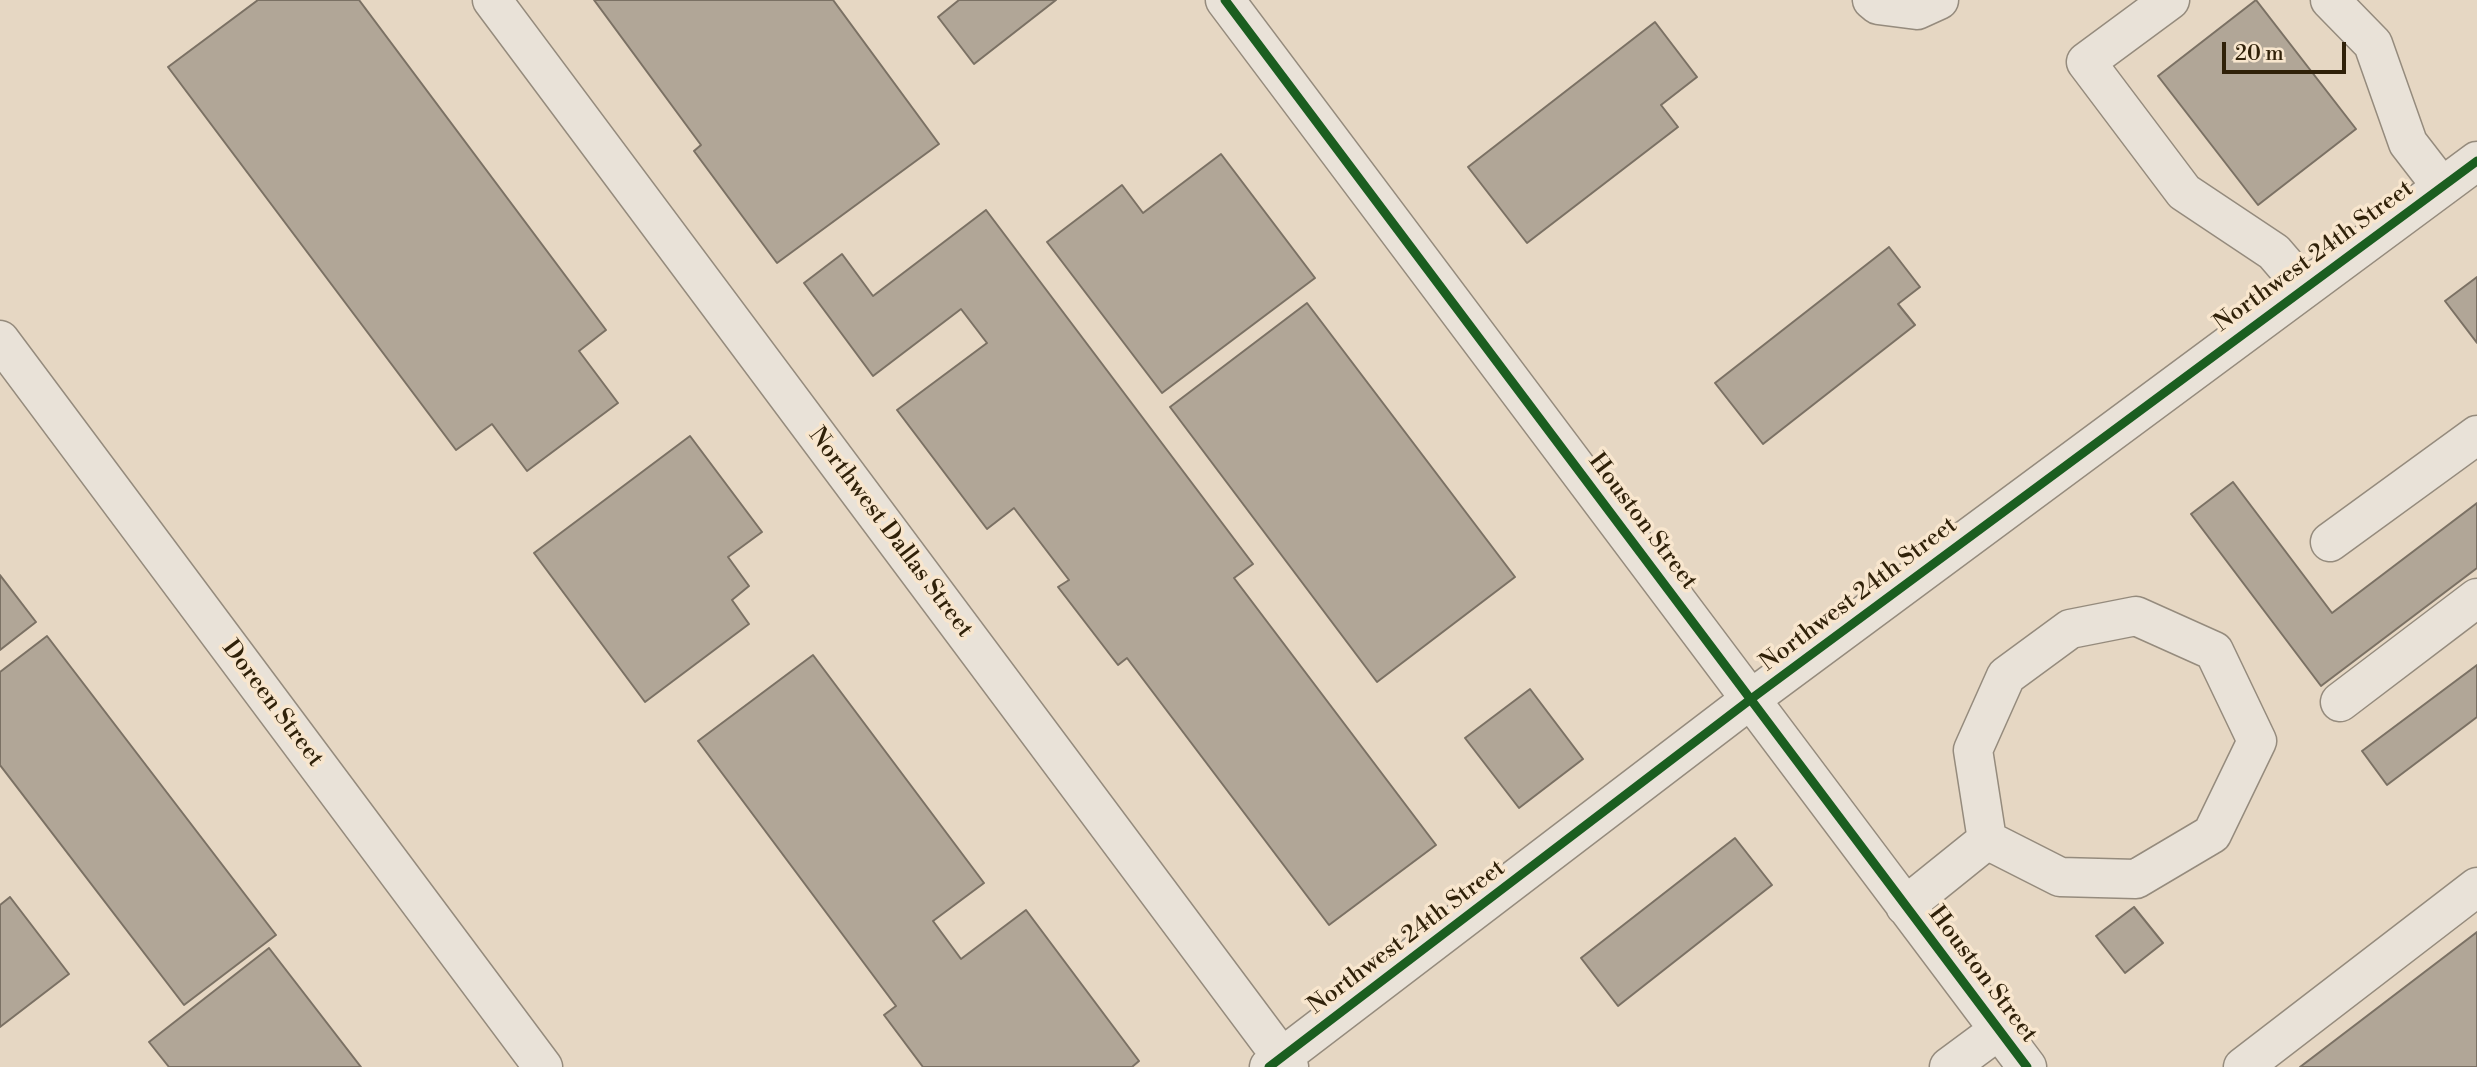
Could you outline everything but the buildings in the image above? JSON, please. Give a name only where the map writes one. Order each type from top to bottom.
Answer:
[{"type":"street","name":"Northwest Dallas Street","points":[[492,0],[1280,1064]]},
{"type":"street","name":"Houston Street","points":[[1225,0],[2026,1067]]},
{"type":"street","points":[[1872,0],[1878,5],[1917,10],[1939,0]]},
{"type":"street","points":[[2170,0],[2086,62],[2184,192],[2274,251],[2305,288]]},
{"type":"street","points":[[2330,0],[2373,44],[2408,143],[2442,187]]},
{"type":"street","name":"Northwest 24th Street","points":[[1280,1064],[1751,699],[2477,161]]},
{"type":"street","name":"Doreen Street","points":[[0,340],[544,1067]]},
{"type":"street","points":[[2330,542],[2477,435]]},
{"type":"street","points":[[2340,702],[2477,598]]},
{"type":"street","points":[[2136,616],[2214,652],[2257,741],[2212,834],[2136,879],[2060,877],[1987,840],[1973,750],[2006,676],[2070,629],[2136,616]]},
{"type":"street","points":[[1905,906],[1987,840]]},
{"type":"street","points":[[2243,1067],[2477,887]]},
{"type":"street","points":[[1949,1067],[1999,1030]]},
{"type":"cycle path","points":[[1225,0],[2027,1067]]},
{"type":"cycle path","points":[[1269,1067],[1751,699],[2477,161]]}]
